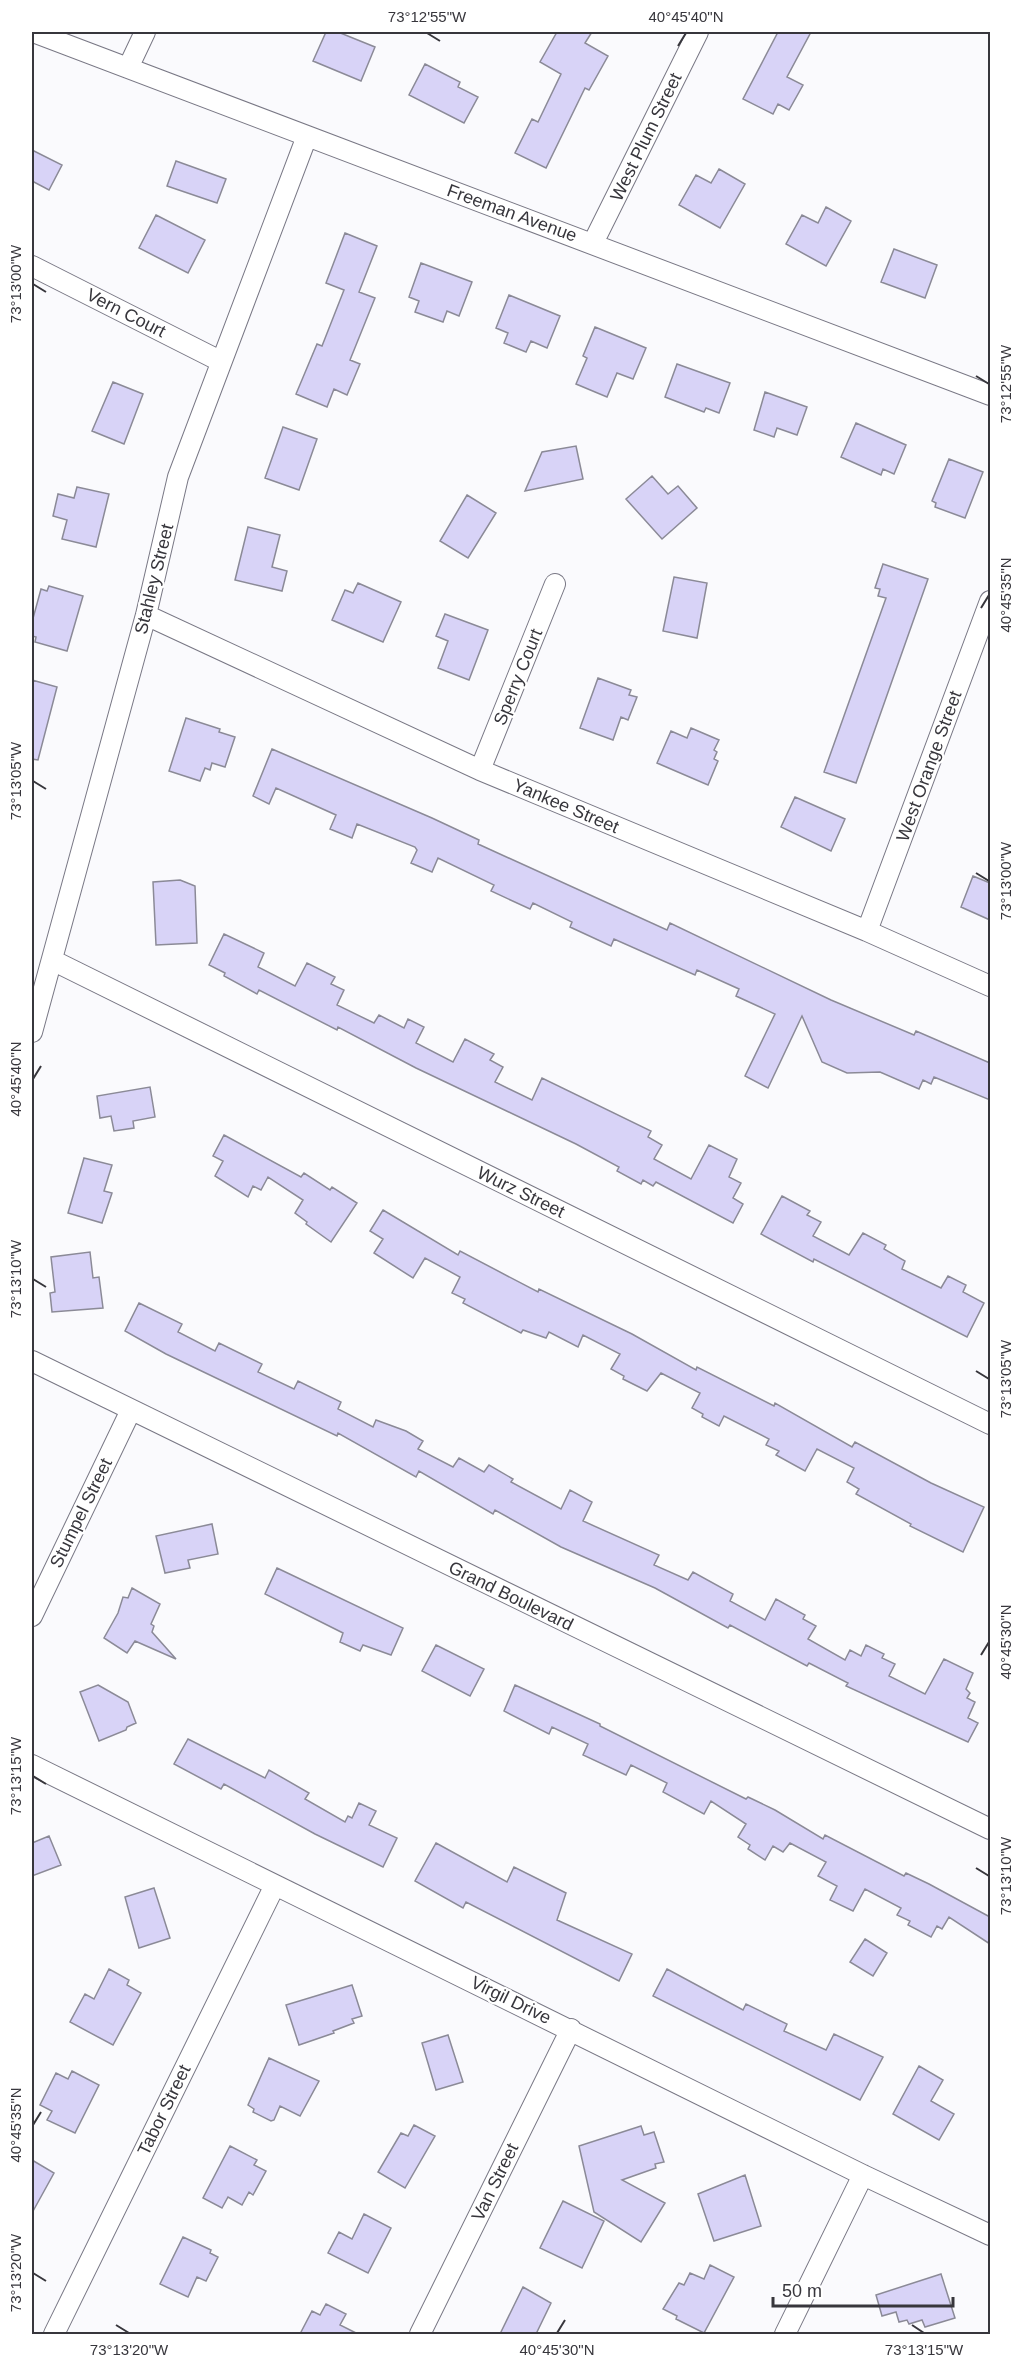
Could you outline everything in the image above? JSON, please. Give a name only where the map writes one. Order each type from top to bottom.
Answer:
[{"type":"street","name":"Freeman Avenue","points":[[33,32],[990,395]]},
{"type":"street","points":[[128,68],[145,32]]},
{"type":"street","name":"West Plum Street","points":[[593,243],[698,32]]},
{"type":"street","name":"Stahley Street","points":[[32,1032],[146,615],[178,477],[307,136]]},
{"type":"street","name":"Vern Court","points":[[32,266],[220,361]]},
{"type":"street","name":"Sperry Court","points":[[480,770],[555,584]]},
{"type":"street","name":"West Orange Street","points":[[867,931],[990,601]]},
{"type":"street","name":"Yankee Street","points":[[146,615],[480,770],[867,931],[990,986]]},
{"type":"street","name":"Wurz Street","points":[[52,960],[990,1424]]},
{"type":"street","name":"Grand Boulevard","points":[[32,1361],[990,1829]]},
{"type":"street","name":"Stumpel Street","points":[[32,1616],[131,1410]]},
{"type":"street","name":"Virgil Drive","points":[[32,1765],[863,2175],[990,2235]]},
{"type":"street","name":"Tabor Street","points":[[54,2334],[275,1885]]},
{"type":"street","name":"Van Street","points":[[420,2334],[571,2030]]},
{"type":"street","points":[[785,2334],[863,2175]]},
{"type":"building","points":[[326,32],[338,32],[375,47],[361,81],[313,61]]},
{"type":"building","points":[[557,32],[592,32],[585,43],[608,56],[589,90],[585,88],[546,168],[515,153],[532,119],[538,122],[561,74],[540,62]]},
{"type":"building","points":[[778,32],[811,32],[787,77],[803,85],[789,110],[778,104],[773,114],[743,99]]},
{"type":"building","points":[[425,64],[460,82],[458,87],[478,97],[464,123],[409,95]]},
{"type":"building","points":[[32,150],[62,165],[49,190],[32,181]]},
{"type":"building","points":[[176,161],[226,179],[217,203],[167,186]]},
{"type":"building","points":[[719,169],[745,184],[720,228],[679,205],[696,175],[711,183]]},
{"type":"building","points":[[826,207],[851,221],[826,266],[786,244],[802,215],[818,223]]},
{"type":"building","points":[[156,215],[205,240],[188,273],[139,248]]},
{"type":"building","points":[[345,233],[377,246],[359,292],[375,298],[350,360],[360,364],[347,395],[334,389],[327,407],[296,394],[317,344],[322,346],[344,290],[326,283]]},
{"type":"building","points":[[894,249],[937,265],[925,298],[881,282]]},
{"type":"building","points":[[421,263],[472,282],[459,316],[447,311],[443,322],[415,312],[419,301],[409,297]]},
{"type":"building","points":[[509,295],[560,316],[547,348],[531,341],[526,352],[504,343],[508,333],[496,328]]},
{"type":"building","points":[[595,327],[646,348],[633,379],[617,373],[607,397],[576,384],[587,358],[583,356]]},
{"type":"building","points":[[677,364],[730,383],[719,413],[706,408],[704,412],[665,397]]},
{"type":"building","points":[[113,382],[143,394],[124,444],[92,431]]},
{"type":"building","points":[[765,392],[807,407],[797,435],[777,428],[774,437],[754,430]]},
{"type":"building","points":[[856,423],[906,445],[894,474],[883,469],[881,475],[841,457]]},
{"type":"building","points":[[283,427],[317,439],[299,490],[265,478]]},
{"type":"building","points":[[576,446],[583,479],[525,491],[542,452]]},
{"type":"building","points":[[949,459],[983,472],[965,518],[935,507],[936,503],[932,501]]},
{"type":"building","points":[[652,476],[668,494],[678,486],[697,508],[662,539],[626,499]]},
{"type":"building","points":[[77,487],[109,494],[96,547],[62,539],[67,520],[53,516],[58,494],[74,498]]},
{"type":"building","points":[[467,495],[496,513],[468,558],[440,541]]},
{"type":"building","points":[[248,527],[280,535],[272,567],[287,571],[282,591],[235,580]]},
{"type":"building","points":[[883,564],[928,579],[856,783],[824,772],[886,598],[878,596],[880,589],[875,588]]},
{"type":"building","points":[[674,577],[707,583],[697,638],[663,631]]},
{"type":"building","points":[[358,583],[401,602],[383,642],[332,620],[345,590],[353,593]]},
{"type":"building","points":[[49,586],[83,596],[67,651],[35,642],[36,637],[32,636],[32,622],[41,589],[47,591]]},
{"type":"building","points":[[445,614],[488,630],[469,680],[438,668],[448,641],[436,636]]},
{"type":"building","points":[[598,678],[631,690],[629,695],[637,697],[628,720],[621,717],[613,740],[580,728]]},
{"type":"building","points":[[32,680],[57,687],[38,760],[32,759]]},
{"type":"building","points":[[186,718],[220,729],[219,732],[235,737],[225,767],[212,763],[210,770],[205,768],[200,781],[169,771]]},
{"type":"building","points":[[691,728],[719,740],[714,750],[717,752],[714,759],[718,761],[708,785],[657,763],[671,731],[687,738]]},
{"type":"building","points":[[272,749],[432,818],[479,840],[478,844],[667,930],[670,923],[831,1000],[914,1035],[916,1031],[990,1063],[990,1100],[934,1077],[931,1084],[923,1080],[919,1089],[880,1072],[847,1073],[822,1062],[802,1016],[768,1088],[745,1076],[775,1014],[736,996],[739,989],[697,970],[695,975],[614,939],[611,946],[570,927],[572,922],[533,903],[530,909],[491,891],[494,885],[438,858],[432,872],[411,863],[417,850],[415,847],[357,824],[352,838],[330,829],[336,815],[276,788],[269,804],[253,796]]},
{"type":"building","points":[[795,797],[845,819],[831,851],[781,827]]},
{"type":"building","points":[[973,876],[990,883],[990,920],[961,907]]},
{"type":"building","points":[[180,880],[195,886],[197,943],[156,945],[153,882]]},
{"type":"building","points":[[224,934],[264,953],[258,967],[295,986],[307,963],[335,977],[331,984],[344,990],[337,1005],[374,1023],[379,1015],[404,1028],[408,1019],[424,1027],[416,1043],[453,1062],[465,1039],[494,1054],[490,1060],[503,1067],[495,1082],[532,1100],[542,1078],[651,1131],[648,1137],[662,1145],[654,1159],[691,1179],[709,1145],[737,1159],[729,1177],[741,1183],[733,1198],[743,1204],[733,1223],[656,1182],[653,1186],[643,1180],[641,1184],[617,1171],[619,1167],[576,1144],[416,1068],[338,1027],[337,1030],[259,990],[257,994],[224,976],[225,973],[209,965]]},
{"type":"building","points":[[150,1087],[155,1117],[133,1121],[134,1128],[114,1131],[111,1116],[100,1118],[97,1096]]},
{"type":"building","points":[[224,1135],[301,1177],[304,1173],[330,1190],[332,1187],[357,1203],[331,1242],[295,1213],[303,1200],[268,1177],[261,1190],[253,1186],[248,1197],[215,1176],[223,1161],[213,1156]]},
{"type":"building","points":[[84,1158],[112,1165],[104,1191],[112,1193],[102,1223],[68,1213]]},
{"type":"building","points":[[782,1196],[810,1211],[807,1215],[821,1222],[813,1236],[849,1255],[863,1233],[886,1245],[884,1249],[905,1261],[902,1269],[941,1288],[948,1276],[966,1285],[963,1292],[984,1303],[967,1337],[761,1234]]},
{"type":"building","points":[[383,1210],[458,1255],[460,1251],[538,1292],[539,1289],[632,1334],[696,1370],[697,1367],[774,1406],[775,1403],[852,1447],[855,1442],[931,1483],[984,1507],[963,1552],[910,1526],[911,1524],[856,1494],[859,1489],[847,1482],[854,1468],[817,1449],[805,1471],[776,1455],[779,1451],[766,1445],[769,1439],[724,1416],[719,1426],[702,1417],[703,1414],[692,1408],[700,1393],[661,1373],[647,1391],[623,1379],[624,1376],[611,1369],[620,1354],[583,1335],[578,1347],[549,1332],[546,1338],[523,1330],[521,1333],[463,1303],[465,1299],[452,1293],[460,1277],[425,1258],[413,1278],[374,1253],[383,1239],[370,1231]]},
{"type":"building","points":[[90,1252],[93,1278],[99,1277],[103,1308],[52,1312],[50,1293],[55,1292],[51,1257]]},
{"type":"building","points":[[139,1303],[182,1324],[178,1332],[215,1351],[219,1343],[262,1364],[258,1372],[294,1389],[298,1381],[341,1402],[338,1409],[373,1427],[376,1420],[406,1431],[423,1441],[418,1449],[453,1467],[459,1458],[484,1472],[489,1465],[513,1479],[511,1482],[561,1509],[570,1490],[592,1502],[583,1521],[659,1555],[654,1565],[688,1580],[693,1572],[733,1594],[730,1601],[765,1620],[776,1599],[805,1615],[803,1619],[816,1626],[808,1639],[845,1660],[850,1650],[861,1656],[866,1645],[884,1654],[882,1658],[895,1664],[889,1676],[925,1694],[944,1659],[973,1673],[966,1689],[970,1693],[967,1698],[975,1702],[968,1718],[978,1723],[968,1742],[846,1686],[848,1683],[809,1663],[807,1666],[730,1625],[728,1628],[655,1588],[561,1547],[495,1510],[493,1514],[419,1471],[416,1477],[338,1433],[337,1436],[166,1354],[125,1331]]},
{"type":"building","points":[[212,1524],[218,1554],[188,1560],[190,1568],[165,1573],[156,1536]]},
{"type":"building","points":[[277,1568],[403,1628],[391,1655],[363,1645],[360,1651],[340,1642],[343,1633],[265,1594]]},
{"type":"building","points":[[132,1588],[160,1604],[151,1624],[154,1626],[152,1632],[176,1659],[135,1641],[127,1653],[104,1638],[118,1613],[123,1597],[128,1598]]},
{"type":"building","points":[[436,1645],[484,1669],[470,1696],[422,1671]]},
{"type":"building","points":[[98,1685],[128,1702],[136,1723],[127,1727],[126,1730],[99,1741],[80,1692]]},
{"type":"building","points":[[515,1685],[600,1724],[746,1799],[748,1797],[775,1810],[823,1839],[825,1835],[904,1876],[906,1873],[929,1884],[990,1917],[990,1944],[949,1917],[942,1929],[937,1926],[931,1937],[908,1925],[910,1921],[897,1915],[901,1908],[865,1889],[853,1911],[830,1900],[837,1886],[818,1876],[826,1862],[790,1843],[783,1852],[773,1846],[765,1860],[748,1849],[750,1845],[738,1837],[746,1824],[711,1801],[704,1814],[663,1792],[667,1783],[631,1765],[626,1775],[583,1755],[588,1744],[552,1727],[549,1734],[504,1711]]},
{"type":"building","points":[[188,1739],[265,1778],[269,1770],[309,1793],[305,1799],[345,1822],[348,1816],[352,1818],[359,1803],[376,1811],[369,1825],[397,1838],[383,1867],[315,1834],[224,1784],[221,1789],[174,1764]]},
{"type":"building","points":[[49,1836],[61,1865],[32,1876],[32,1843]]},
{"type":"building","points":[[436,1843],[507,1882],[514,1867],[566,1893],[557,1920],[632,1954],[619,1981],[466,1902],[463,1908],[415,1881]]},
{"type":"building","points":[[154,1888],[170,1938],[139,1948],[125,1897]]},
{"type":"building","points":[[865,1939],[887,1953],[873,1976],[850,1962]]},
{"type":"building","points":[[109,1969],[129,1980],[127,1985],[141,1993],[113,2045],[70,2022],[85,1994],[94,1999]]},
{"type":"building","points":[[667,1969],[743,2010],[746,2004],[787,2024],[784,2031],[826,2050],[834,2034],[883,2057],[860,2100],[653,1996]]},
{"type":"building","points":[[352,1985],[362,2016],[352,2019],[354,2023],[333,2031],[334,2033],[299,2045],[286,2005]]},
{"type":"building","points":[[448,2035],[463,2082],[436,2090],[422,2043]]},
{"type":"building","points":[[269,2058],[319,2081],[300,2116],[280,2106],[274,2120],[271,2121],[253,2112],[254,2109],[248,2105]]},
{"type":"building","points":[[919,2066],[943,2080],[931,2101],[954,2114],[939,2140],[893,2114]]},
{"type":"building","points":[[72,2071],[99,2085],[75,2133],[47,2120],[52,2111],[40,2105],[56,2073],[68,2079]]},
{"type":"building","points":[[414,2125],[435,2136],[405,2188],[378,2172],[401,2133],[408,2136]]},
{"type":"building","points":[[641,2126],[644,2135],[654,2132],[664,2162],[655,2164],[656,2168],[622,2180],[665,2203],[641,2242],[594,2212],[579,2146]]},
{"type":"building","points":[[230,2146],[257,2160],[254,2165],[266,2171],[253,2195],[249,2192],[242,2205],[228,2197],[222,2208],[203,2198]]},
{"type":"building","points":[[32,2160],[54,2173],[32,2213]]},
{"type":"building","points":[[745,2175],[761,2226],[714,2241],[698,2194]]},
{"type":"building","points":[[563,2201],[604,2221],[582,2268],[540,2248]]},
{"type":"building","points":[[364,2214],[391,2228],[368,2273],[328,2253],[339,2232],[352,2239]]},
{"type":"building","points":[[183,2237],[211,2250],[210,2253],[218,2257],[206,2281],[197,2277],[188,2297],[160,2284]]},
{"type":"building","points":[[710,2265],[734,2277],[704,2333],[676,2319],[677,2316],[663,2309],[679,2283],[684,2285],[690,2273],[704,2279]]},
{"type":"building","points":[[941,2274],[955,2318],[925,2327],[922,2320],[909,2324],[907,2320],[899,2322],[896,2312],[882,2316],[876,2295]]},
{"type":"building","points":[[523,2287],[551,2303],[536,2334],[500,2334]]},
{"type":"building","points":[[326,2304],[346,2314],[340,2325],[358,2334],[300,2334],[312,2311],[320,2315]]}]
